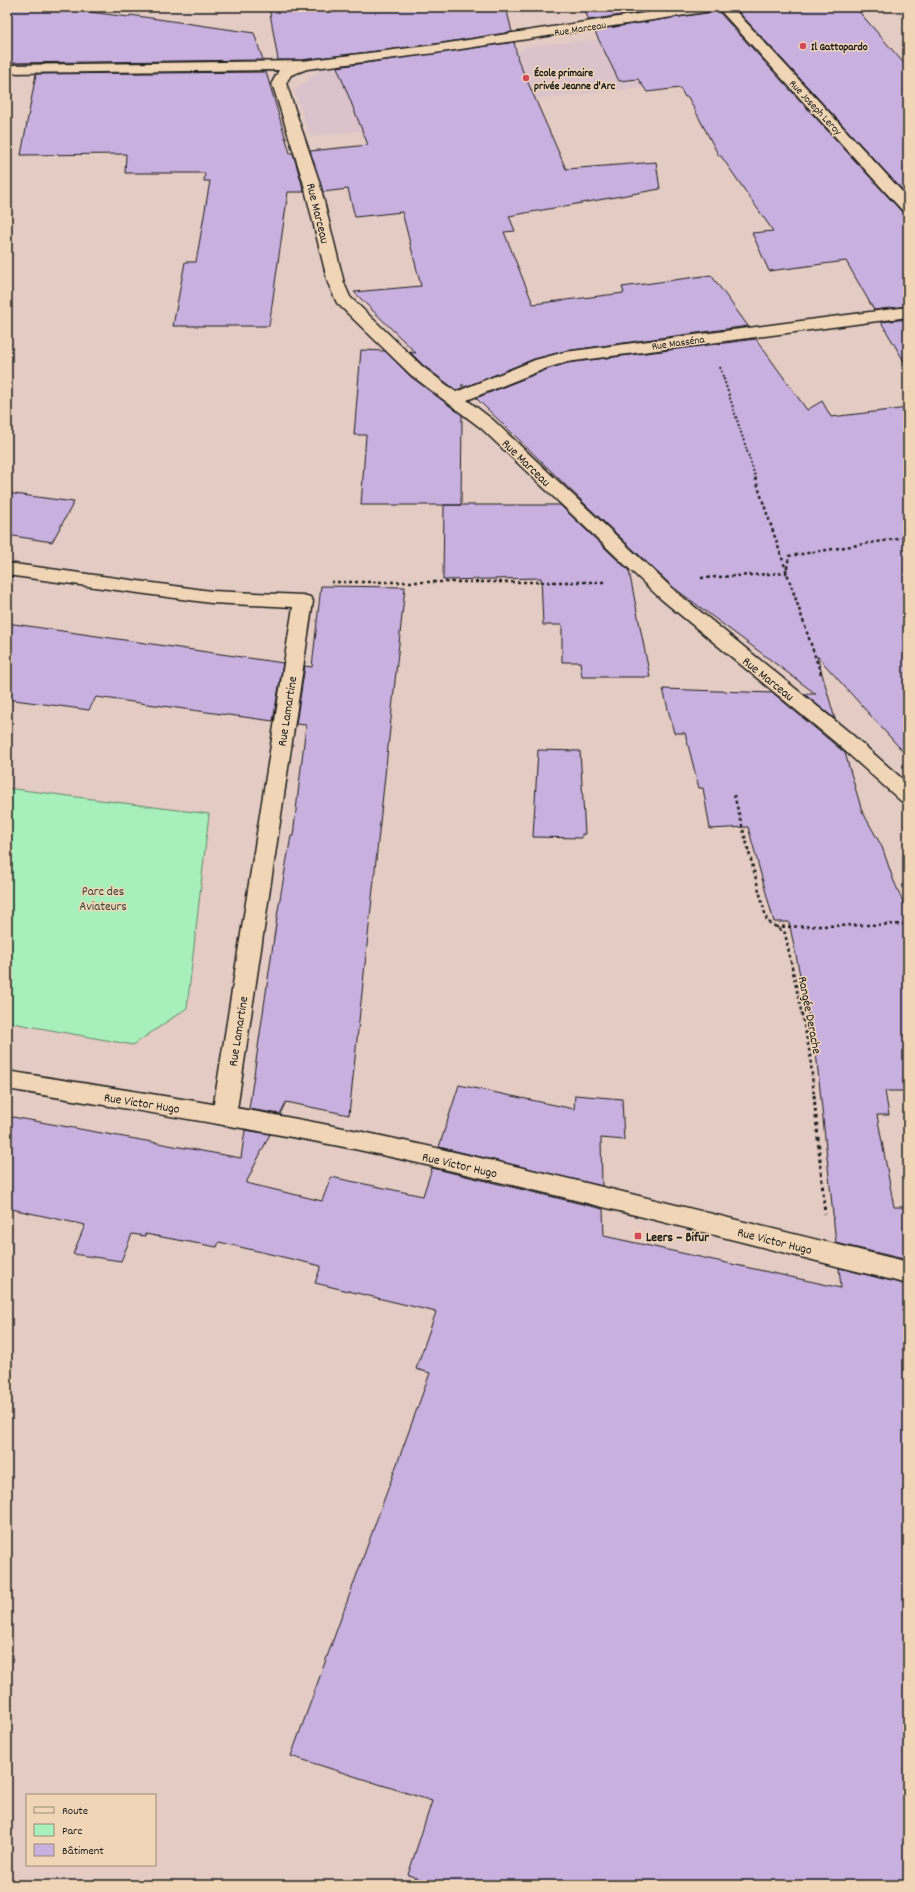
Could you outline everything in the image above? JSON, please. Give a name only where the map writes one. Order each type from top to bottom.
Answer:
[{"type":"street","name":"Rue Marceau","points":[[7,69],[304,65],[442,48],[712,7]]},
{"type":"street","name":"Rue Joseph Leroy","points":[[724,7],[908,207]]},
{"type":"street","name":"Rue Marceau","points":[[304,65],[285,72],[279,82],[311,181],[339,290],[343,298],[406,361],[487,424],[668,596],[837,733],[908,796]]},
{"type":"street","name":"Rue Masséna","points":[[455,399],[541,364],[565,357],[908,312]]},
{"type":"street","name":"Rue Lamartine","points":[[7,569],[211,597],[303,601],[224,1116]]},
{"type":"street","name":"Rue Victor Hugo","points":[[7,1080],[224,1116],[355,1140],[448,1160],[908,1272]]},
{"type":"path","points":[[710,338],[783,566],[822,677]]},
{"type":"path","name":"Rangée Derache","points":[[734,795],[767,921],[785,933],[810,1054],[829,1253]]},
{"type":"path","points":[[776,927],[908,924]]},
{"type":"shaded area","name":"École primaire privée Jeanne d'Arc","points":[[613,38],[731,79],[536,99],[542,113],[310,136],[294,91],[323,68],[499,47],[507,53],[519,52],[526,46]]},
{"type":"green space","name":"Parc des Aviateurs","points":[[7,788],[209,814],[187,1008],[133,1045],[7,1022]]},
{"type":"building","points":[[7,7],[51,7],[129,17],[130,15],[254,33],[263,60],[7,63]]},
{"type":"building","points":[[269,7],[506,7],[512,32],[435,44],[302,60],[278,60]]},
{"type":"building","points":[[583,7],[674,7],[589,20]]},
{"type":"building","points":[[734,7],[855,7],[908,68],[908,196]]},
{"type":"building","points":[[718,11],[901,211],[908,213],[908,306],[874,310],[846,261],[769,271],[752,233],[773,231],[721,156],[719,156],[688,97],[685,97],[680,88],[647,92],[638,79],[619,81],[594,30]]},
{"type":"building","points":[[514,42],[518,60],[566,169],[656,162],[660,189],[509,216],[515,231],[504,232],[533,304],[624,293],[622,287],[711,275],[748,326],[565,351],[534,359],[465,387],[462,384],[462,388],[456,390],[424,366],[410,352],[416,353],[354,292],[421,286],[402,212],[355,217],[348,189],[323,192],[310,151],[368,145],[337,67]]},
{"type":"building","points":[[266,72],[290,153],[293,153],[304,192],[288,192],[269,326],[173,326],[185,262],[196,262],[210,181],[204,181],[205,173],[125,173],[126,154],[21,155],[36,74]]},
{"type":"building","points":[[908,319],[908,368],[881,322]]},
{"type":"building","points":[[756,339],[807,410],[822,401],[831,417],[908,408],[908,757],[817,656],[835,719],[804,694],[816,694],[673,587],[476,398],[548,369],[567,363]]},
{"type":"building","points":[[361,350],[385,351],[410,376],[462,415],[461,505],[560,505],[629,571],[650,677],[582,677],[580,662],[562,662],[562,625],[543,625],[541,578],[443,580],[444,505],[361,505],[366,435],[354,435]]},
{"type":"building","points":[[7,493],[74,502],[52,542],[7,535]]},
{"type":"building","points":[[321,586],[405,587],[349,1115],[286,1102],[280,1114],[249,1109],[278,910],[291,836],[293,836],[306,725],[296,724],[305,666],[312,667]]},
{"type":"building","points":[[7,623],[283,663],[273,721],[96,697],[89,710],[7,699]]},
{"type":"building","points":[[663,689],[773,693],[845,753],[862,811],[882,847],[893,879],[908,913],[908,1091],[885,1091],[889,1115],[877,1115],[894,1207],[908,1207],[908,1260],[836,1243],[816,1052],[789,922],[774,922],[748,827],[710,829],[703,788],[699,788],[685,733],[674,733]]},
{"type":"building","points":[[538,750],[580,751],[585,834],[582,834],[582,838],[533,837]]},
{"type":"building","points":[[459,1085],[574,1109],[575,1095],[622,1099],[624,1140],[601,1138],[602,1186],[439,1147]]},
{"type":"building","points":[[7,1116],[241,1158],[245,1130],[270,1134],[246,1183],[322,1201],[331,1177],[423,1196],[432,1168],[603,1209],[604,1236],[841,1288],[839,1268],[908,1285],[908,1885],[438,1885],[408,1875],[432,1801],[291,1756],[430,1373],[416,1369],[436,1312],[315,1283],[321,1266],[219,1242],[217,1247],[145,1234],[145,1236],[132,1234],[121,1261],[73,1254],[85,1225],[7,1208]]},
{"type":"place","name":"Il Gattopardo","points":[[803,46]]},
{"type":"place","name":"École primaire privée Jeanne d'Arc","points":[[526,78]]},
{"type":"place","name":"Leers – Bifur","points":[[638,1236]]}]
